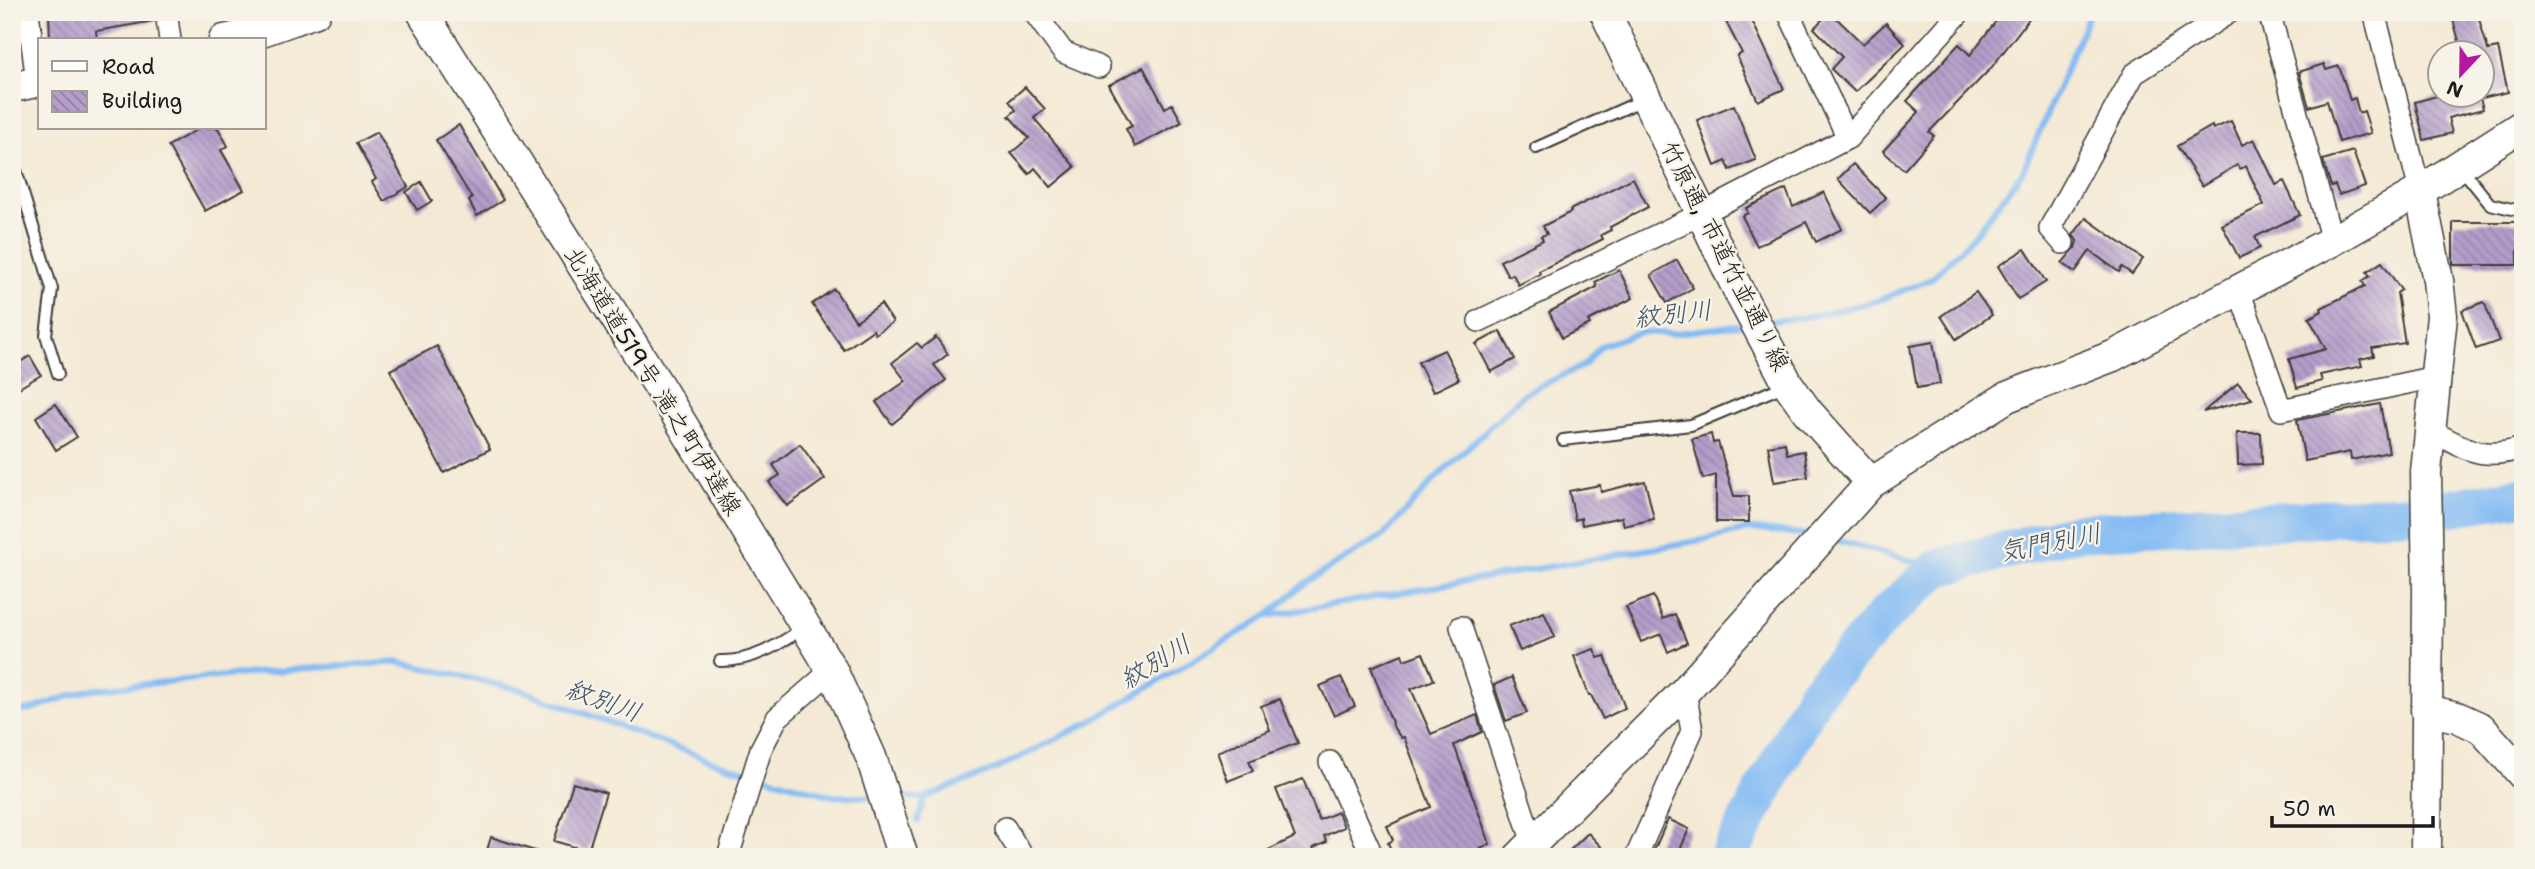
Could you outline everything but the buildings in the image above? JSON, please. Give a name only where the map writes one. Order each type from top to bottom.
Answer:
[{"type":"street","points":[[28,12],[30,83]]},
{"type":"street","points":[[166,12],[170,38]]},
{"type":"street","points":[[233,38],[259,32],[315,12]]},
{"type":"street","name":"北海道道519号 滝之町伊達線","points":[[422,12],[660,388],[832,670],[870,757],[903,857]]},
{"type":"street","points":[[1034,12],[1063,52],[1099,67]]},
{"type":"street","name":"竹原通, 市道竹並通り線","points":[[1605,12],[1741,294],[1788,384],[1807,411],[1871,483]]},
{"type":"street","points":[[1788,12],[1848,138]]},
{"type":"street","points":[[1479,321],[1703,214],[1848,138],[1960,12]]},
{"type":"street","points":[[2063,243],[2050,228],[2134,74],[2230,12]]},
{"type":"street","points":[[2269,12],[2332,241]]},
{"type":"street","points":[[2374,12],[2420,191],[2438,280],[2442,316],[2426,472],[2426,857]]},
{"type":"street","points":[[1461,627],[1526,850],[1685,691],[1871,483],[2007,397],[2113,356],[2332,241],[2420,191],[2458,164],[2523,125]]},
{"type":"street","points":[[2239,290],[2281,410],[2435,377]]},
{"type":"street","points":[[2430,430],[2466,449],[2486,455],[2504,454],[2523,448]]},
{"type":"street","points":[[727,857],[761,749],[777,718],[832,670]]},
{"type":"street","points":[[1636,857],[1692,731],[1685,691]]},
{"type":"street","points":[[2426,710],[2458,717],[2480,728],[2523,775]]},
{"type":"street","points":[[1330,762],[1373,857]]},
{"type":"street","points":[[1006,828],[1023,857]]},
{"type":"lane","points":[[1536,148],[1646,99]]},
{"type":"lane","points":[[12,157],[52,289],[46,335],[58,374]]},
{"type":"lane","points":[[2458,164],[2490,204],[2521,211],[2523,215]]},
{"type":"lane","points":[[1563,440],[1691,425],[1788,384]]},
{"type":"lane","points":[[720,661],[735,662],[770,650],[806,627]]},
{"type":"waterway","name":"紋別川","points":[[1763,322],[1814,316],[1877,301],[1931,279],[1975,235],[2023,171],[2090,12]]},
{"type":"waterway","name":"紋別川","points":[[891,797],[924,798],[996,769],[1090,722],[1267,616],[1305,583],[1384,535],[1437,477],[1525,393],[1585,365],[1600,346],[1641,332],[1670,334],[1746,324]]},
{"type":"waterway","name":"気門別川","points":[[1728,857],[1815,694],[1885,615],[1938,568],[2076,532],[2413,513],[2523,496]]},
{"type":"waterway","points":[[1267,616],[1708,539],[1748,529],[1811,535]]},
{"type":"waterway","points":[[1832,539],[1938,568]]},
{"type":"waterway","name":"紋別川","points":[[12,709],[26,711],[87,690],[274,671],[398,662],[522,690],[718,763],[832,796],[877,797]]},
{"type":"waterway","points":[[918,821],[924,798]]}]
